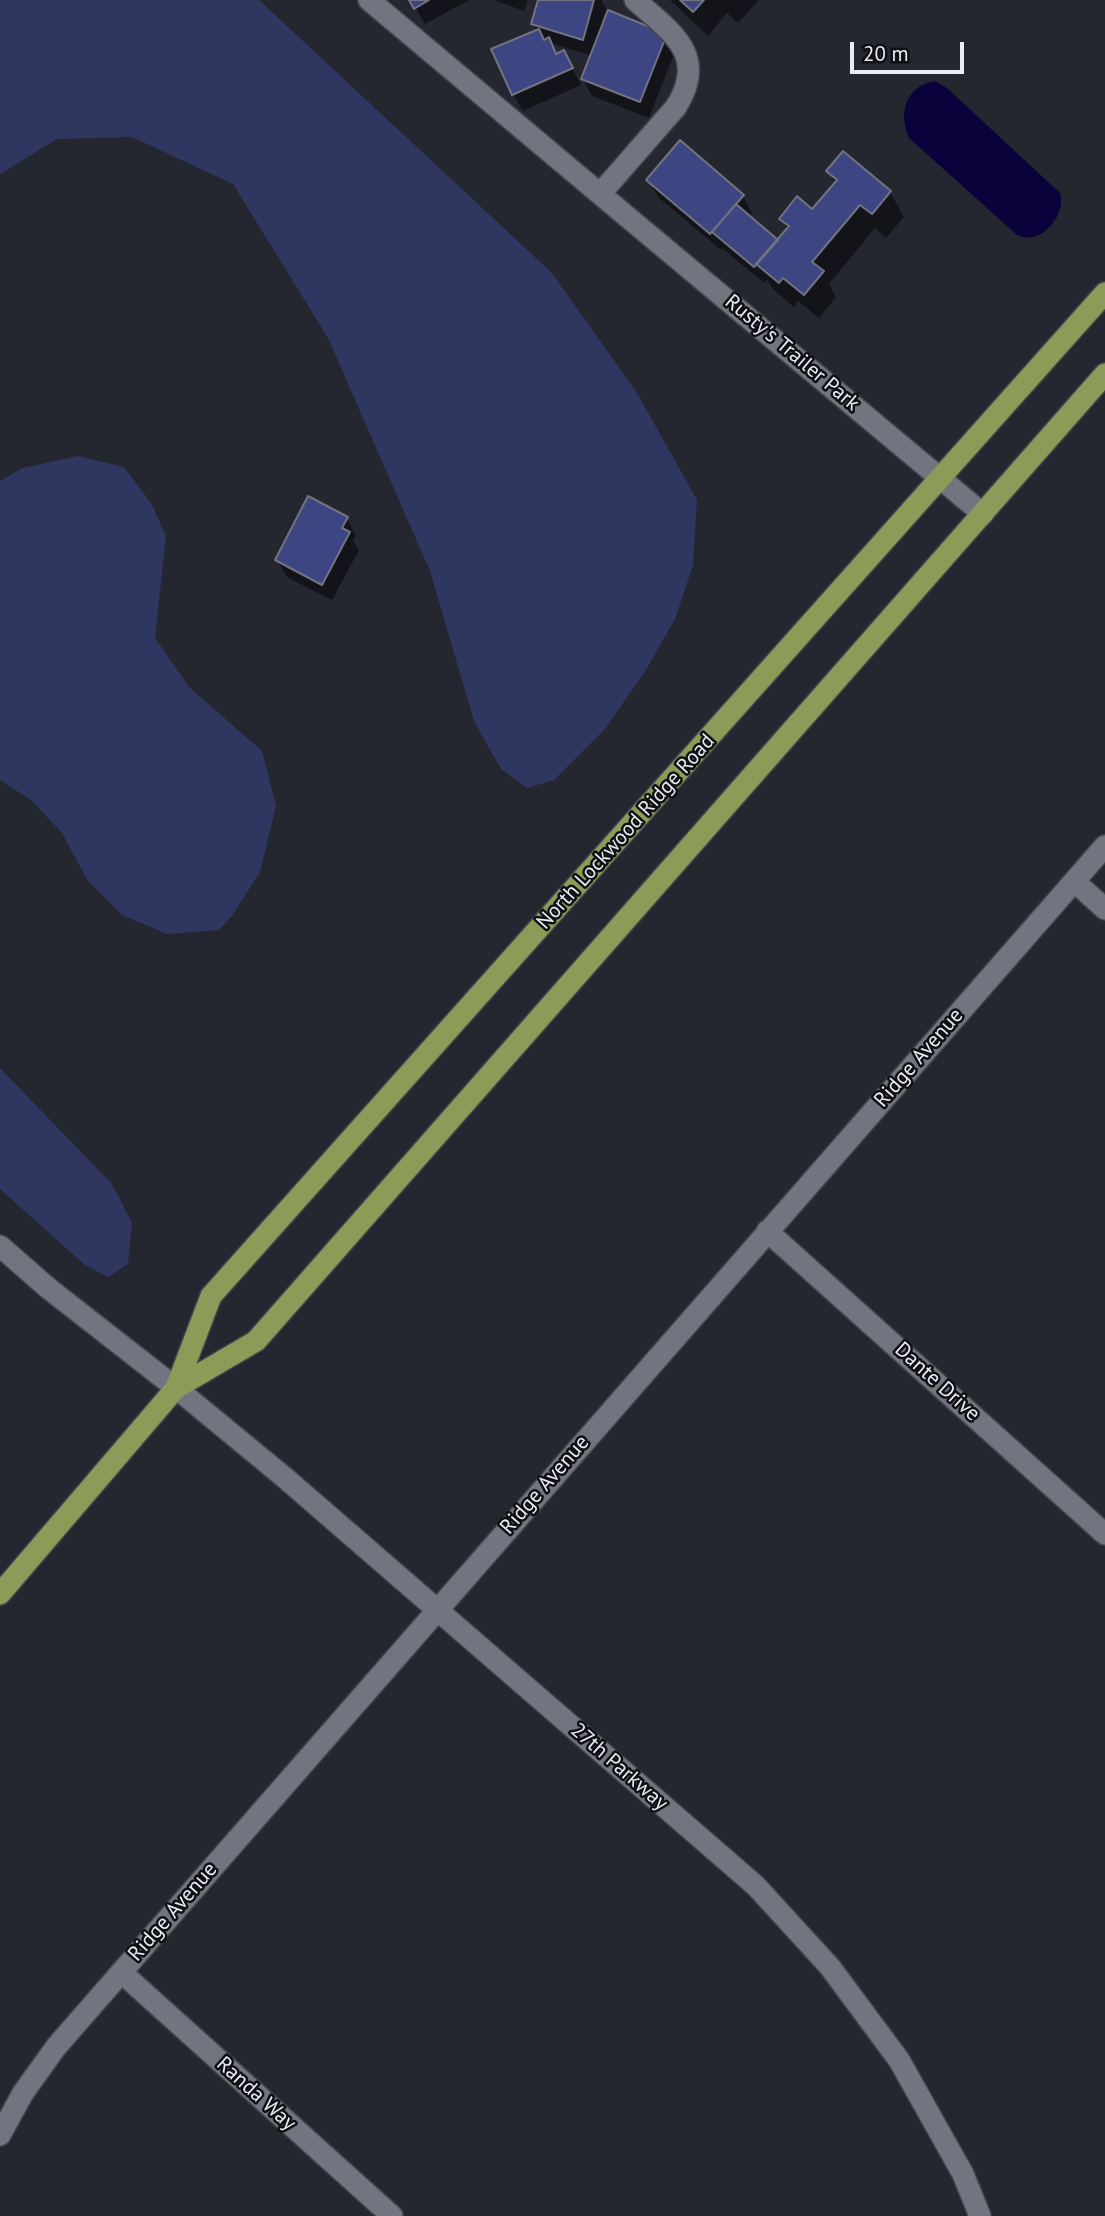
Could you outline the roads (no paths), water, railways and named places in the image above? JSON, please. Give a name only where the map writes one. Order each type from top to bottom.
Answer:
[{"type":"main road","name":"North Lockwood Ridge Road","points":[[176,1388],[211,1296],[1105,293]]},
{"type":"main road","name":"North Lockwood Ridge Road","points":[[0,1594],[176,1388],[256,1341],[1105,374]]},
{"type":"street","name":"Rusty's Trailer Park","points":[[369,0],[983,514]]},
{"type":"street","points":[[600,194],[676,107],[686,90],[690,72],[687,54],[677,37],[635,0]]},
{"type":"street","name":"Ridge Avenue","points":[[0,2135],[23,2093],[56,2047],[1105,846]]},
{"type":"street","points":[[1074,881],[1105,909]]},
{"type":"street","name":"Dante Drive","points":[[767,1231],[1105,1534]]},
{"type":"street","name":"27th Parkway","points":[[0,1246],[48,1288],[284,1477],[756,1886],[830,1967],[899,2060],[964,2174],[980,2216]]},
{"type":"street","name":"Randa Way","points":[[121,1972],[392,2216]]}]
